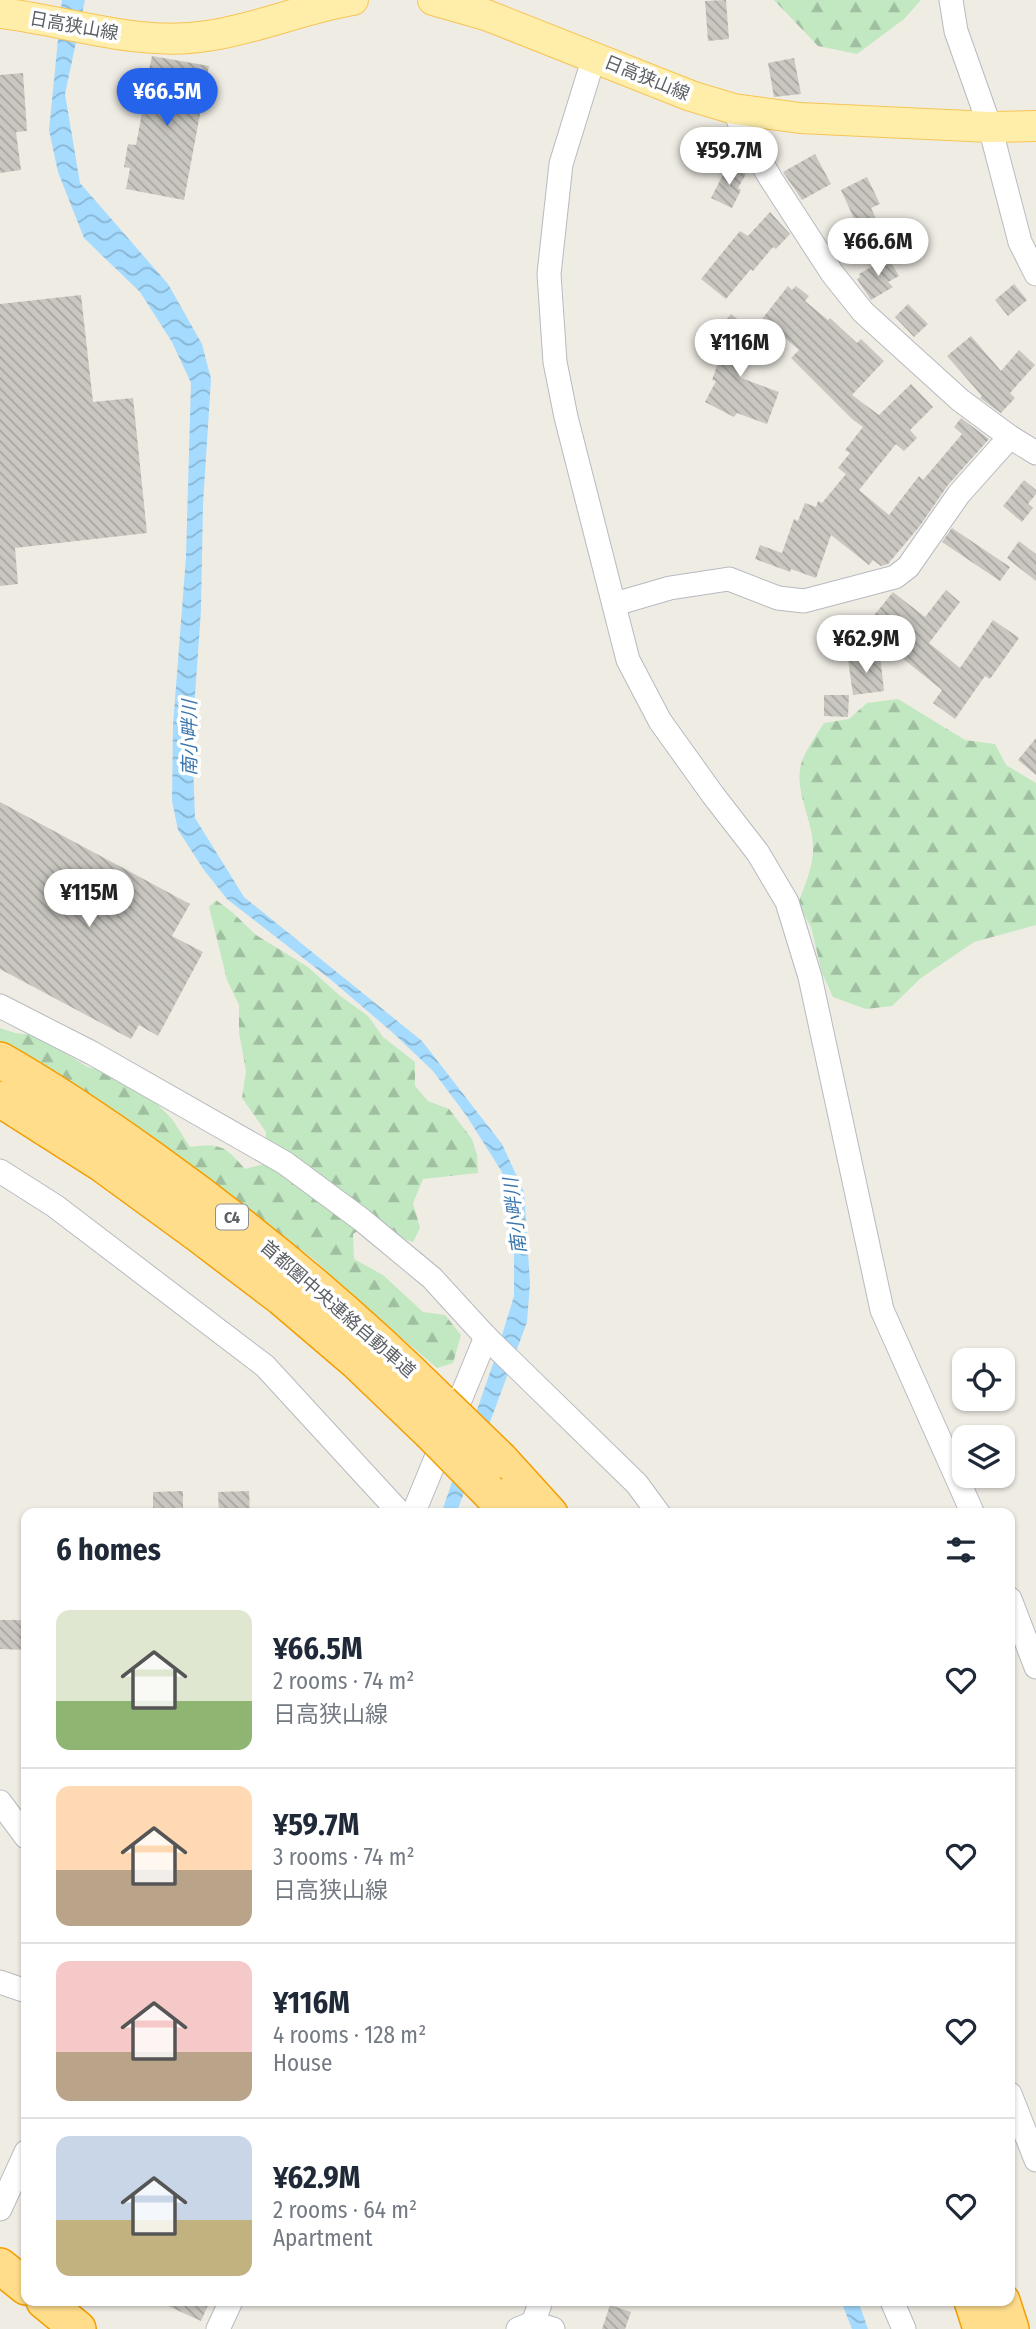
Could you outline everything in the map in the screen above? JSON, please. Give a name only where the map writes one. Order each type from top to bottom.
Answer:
[{"type":"highway","name":"首都圏中央連絡自動車道","points":[[0,1060],[118,1135],[216,1205],[303,1274],[365,1328],[436,1417],[499,1503]]},
{"type":"highway","name":"首都圏中央連絡自動車道","points":[[0,1099],[102,1164],[272,1290],[357,1362],[501,1460],[545,1508]]},
{"type":"highway","points":[[0,2266],[21,2283]]},
{"type":"highway","points":[[50,2306],[78,2329]]},
{"type":"highway","points":[[974,2306],[981,2329]]},
{"type":"highway","points":[[1004,2306],[1011,2329]]},
{"type":"main road","name":"日高狭山線","points":[[0,13],[142,37],[206,37],[354,0]]},
{"type":"main road","name":"日高狭山線","points":[[439,1],[486,15],[691,96],[734,109],[800,118],[990,127],[1036,126]]},
{"type":"street","points":[[951,0],[956,31],[990,127],[1020,242],[1036,274]]},
{"type":"street","points":[[594,57],[561,164],[549,274],[555,362],[566,417],[628,660],[660,721],[758,853],[787,902],[810,977],[882,1310],[970,1508]]},
{"type":"street","points":[[734,109],[743,132],[771,179],[832,273],[863,312],[960,400],[1036,453]]},
{"type":"street","points":[[615,604],[670,588],[729,579],[778,598],[804,601],[895,577],[908,567],[959,495],[1010,437]]},
{"type":"street","points":[[0,1006],[92,1053],[285,1163],[362,1220],[432,1278],[486,1337],[637,1484],[655,1508]]},
{"type":"street","points":[[0,1171],[55,1206],[264,1366],[395,1508]]},
{"type":"street","points":[[415,1508],[486,1337]]},
{"type":"street","points":[[1015,1613],[1036,1667]]},
{"type":"street","points":[[0,1802],[21,1830]]},
{"type":"street","points":[[0,1982],[21,1989]]},
{"type":"street","points":[[1015,2107],[1036,2160]]},
{"type":"street","points":[[0,2209],[21,2163]]},
{"type":"street","points":[[218,2329],[229,2306]]},
{"type":"street","points":[[894,2306],[904,2329]]},
{"type":"green space","points":[[774,0],[921,0],[904,19],[857,54],[818,46]]},
{"type":"green space","points":[[898,699],[965,740],[995,744],[1006,765],[1036,783],[1036,925],[974,942],[921,978],[892,1006],[866,1009],[833,997],[822,973],[811,927],[798,904],[813,852],[800,772],[804,756],[824,723],[849,719],[867,703]]},
{"type":"green space","points":[[216,900],[256,935],[308,967],[368,1016],[383,1037],[415,1062],[415,1086],[428,1101],[449,1109],[472,1139],[477,1155],[478,1173],[423,1179],[413,1203],[420,1228],[413,1242],[395,1236],[376,1219],[353,1234],[354,1259],[383,1275],[423,1312],[445,1315],[461,1335],[453,1363],[437,1368],[344,1289],[316,1261],[272,1228],[0,1052],[0,1028],[34,1035],[88,1067],[108,1072],[153,1100],[172,1119],[190,1147],[222,1148],[245,1169],[264,1164],[266,1132],[242,1098],[246,1071],[239,1032],[239,1005],[227,980],[209,907]]},
{"type":"water","name":"南小畔川","points":[[62,0],[85,0],[65,94],[80,183],[168,284],[202,344],[211,379],[203,504],[201,610],[192,738],[195,818],[244,897],[422,1041],[502,1144],[524,1192],[530,1283],[527,1322],[458,1508],[443,1508],[514,1296],[514,1243],[502,1172],[466,1115],[433,1071],[330,979],[227,899],[178,830],[172,801],[173,725],[186,557],[191,383],[172,342],[140,292],[84,238],[58,172],[49,130]]},
{"type":"water","points":[[843,2306],[860,2306],[868,2329],[852,2329]]},
{"type":"building","points":[[726,0],[729,39],[708,41],[705,1]]},
{"type":"building","points":[[152,56],[209,66],[184,200],[126,189],[130,168],[124,167],[128,144],[136,145],[144,102],[137,101],[141,78],[147,79]]},
{"type":"building","points":[[794,58],[801,94],[774,97],[768,63]]},
{"type":"building","points":[[23,73],[27,131],[16,132],[21,170],[0,173],[0,75]]},
{"type":"building","points":[[815,154],[831,184],[802,200],[783,172]]},
{"type":"building","points":[[728,165],[746,174],[732,208],[711,198]]},
{"type":"building","points":[[867,177],[880,204],[871,208],[879,225],[861,234],[841,190]]},
{"type":"building","points":[[770,212],[790,234],[776,249],[773,247],[753,271],[751,269],[726,299],[701,279],[740,231],[748,236]]},
{"type":"building","points":[[888,257],[899,276],[888,282],[893,287],[871,300],[857,279],[859,274]]},
{"type":"building","points":[[1014,284],[1027,300],[1008,316],[995,300]]},
{"type":"building","points":[[788,286],[792,290],[796,286],[809,296],[805,301],[828,320],[830,318],[857,343],[861,339],[884,361],[852,395],[879,415],[911,384],[933,407],[910,430],[917,438],[904,451],[896,444],[859,490],[889,515],[919,476],[923,480],[962,434],[954,427],[961,418],[989,439],[948,485],[919,527],[888,564],[881,566],[873,560],[869,565],[831,535],[816,578],[755,559],[760,545],[782,553],[794,519],[798,521],[805,503],[816,507],[818,501],[822,503],[846,474],[838,468],[850,453],[845,450],[863,427],[791,358],[799,350],[762,319]]},
{"type":"building","points":[[81,295],[93,402],[133,398],[147,533],[15,548],[18,584],[0,586],[0,304]]},
{"type":"building","points":[[908,304],[928,324],[914,337],[895,317]]},
{"type":"building","points":[[731,314],[760,337],[737,365],[744,368],[741,378],[779,392],[767,424],[737,413],[734,417],[705,402],[716,381],[712,380],[718,363],[724,365],[733,340],[719,329]]},
{"type":"building","points":[[971,336],[1001,371],[1019,350],[1035,365],[1010,393],[1015,398],[1001,413],[980,398],[982,396],[947,356]]},
{"type":"building","points":[[1024,480],[1036,490],[1036,494],[1028,504],[1033,508],[1022,522],[1003,506]]},
{"type":"building","points":[[952,528],[1010,567],[1000,581],[942,542]]},
{"type":"building","points":[[1019,541],[1036,554],[1036,581],[1007,558]]},
{"type":"building","points":[[946,590],[960,602],[929,643],[960,668],[993,620],[1019,638],[990,679],[985,676],[955,719],[933,703],[942,690],[896,653],[902,652],[867,624],[893,592],[925,617]]},
{"type":"building","points":[[880,655],[884,691],[853,695],[848,659]]},
{"type":"building","points":[[824,695],[849,695],[848,717],[824,716]]},
{"type":"building","points":[[1036,738],[1036,775],[1018,760]]},
{"type":"building","points":[[0,802],[190,904],[172,936],[203,952],[158,1036],[139,1025],[131,1039],[0,969]]},
{"type":"building","points":[[183,1491],[183,1508],[153,1508],[153,1492]]},
{"type":"building","points":[[249,1491],[250,1508],[219,1508],[218,1492]]},
{"type":"building","points":[[0,1620],[21,1620],[21,1650],[0,1649]]},
{"type":"building","points":[[168,2306],[208,2306],[201,2321]]},
{"type":"building","points":[[610,2306],[631,2312],[625,2329],[602,2329]]}]
